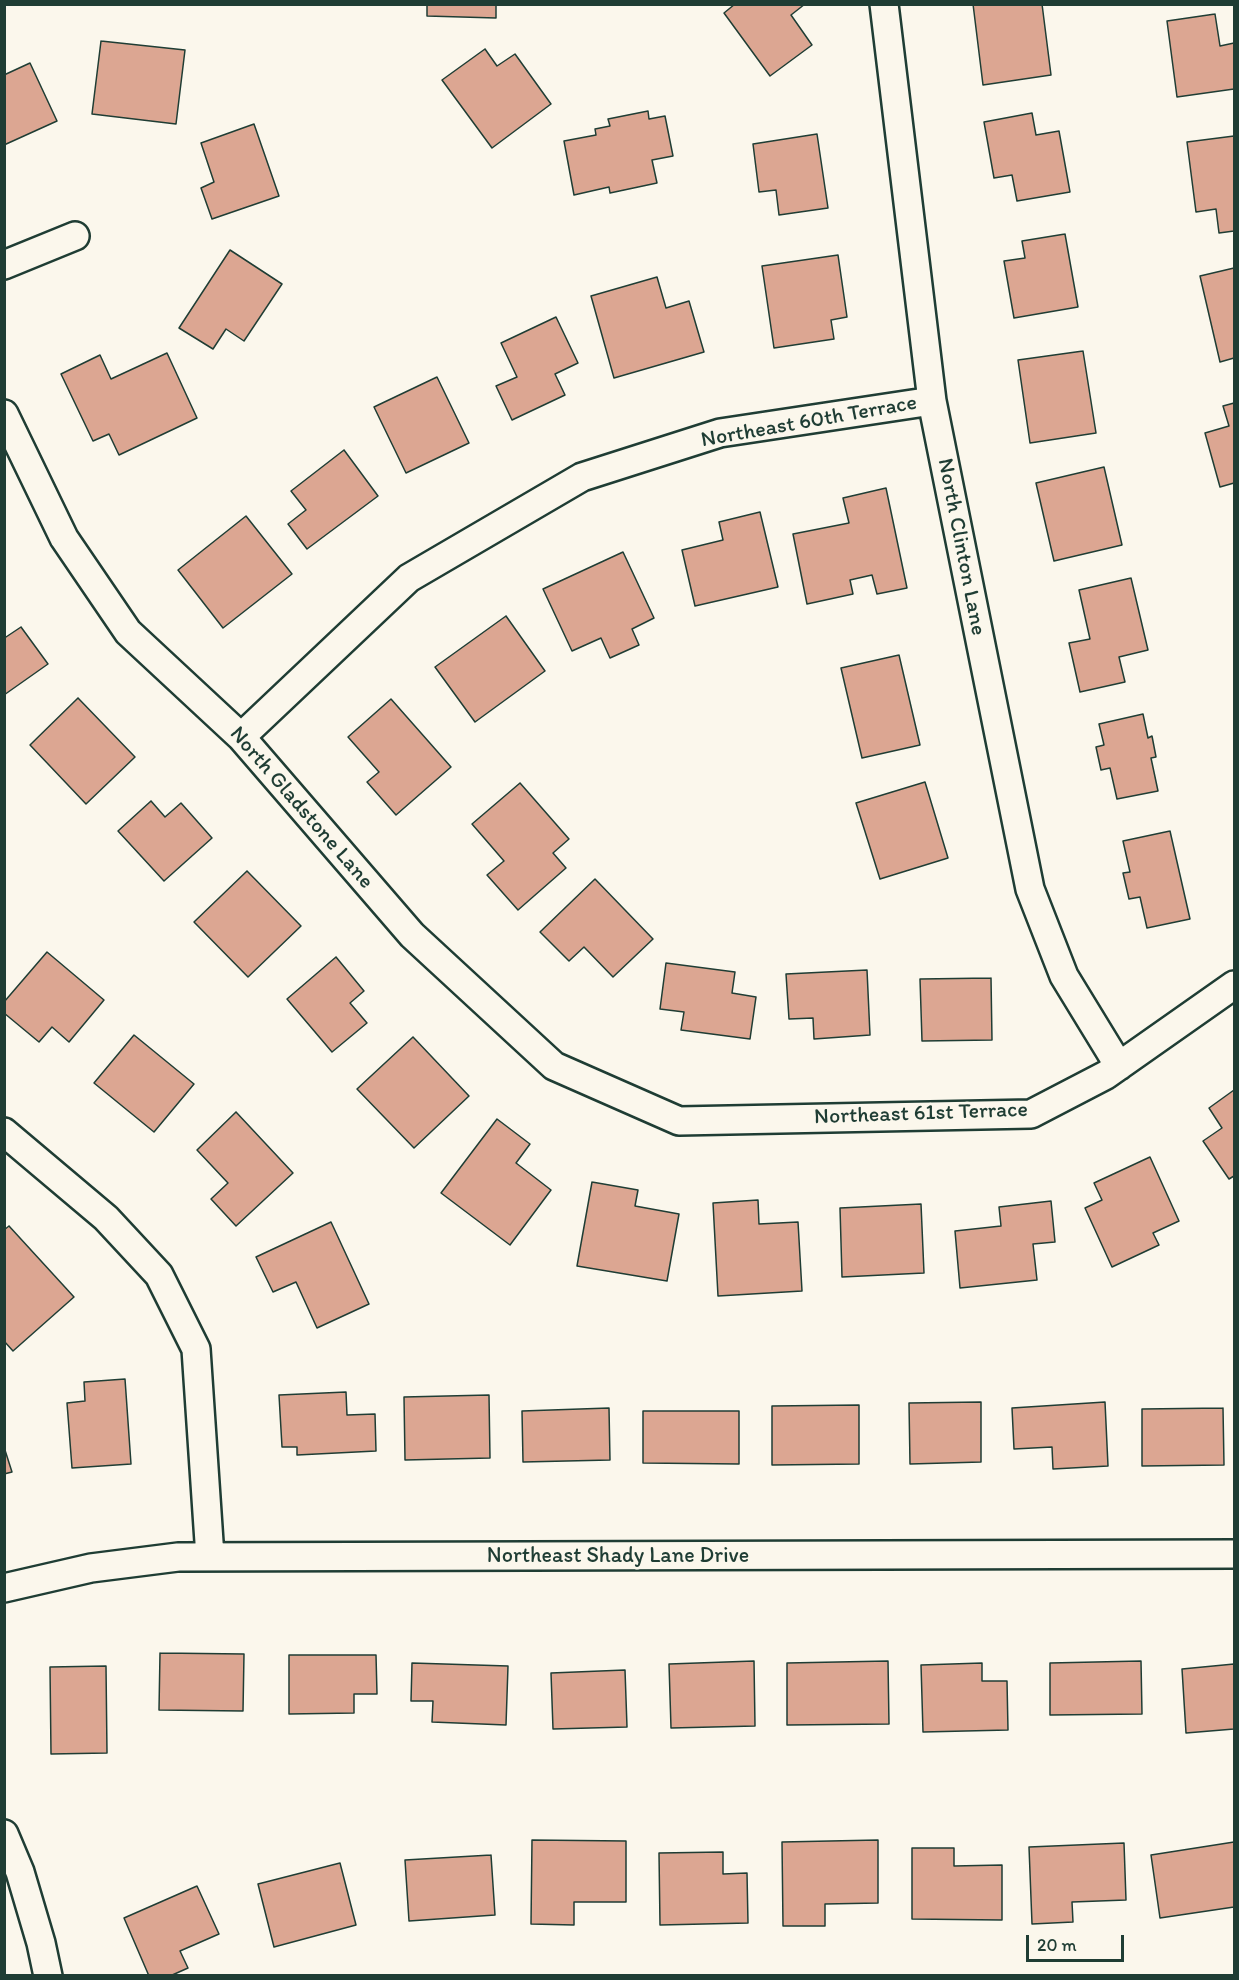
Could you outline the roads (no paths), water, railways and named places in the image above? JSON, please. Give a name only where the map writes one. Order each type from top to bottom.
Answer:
[{"type":"street","name":"North Clinton Lane","points":[[884,4],[932,402],[1030,889],[1064,976],[1119,1066]]},
{"type":"street","points":[[4,265],[75,236]]},
{"type":"street","name":"Northeast 60th Terrace","points":[[241,737],[409,578],[582,477],[720,433],[932,402]]},
{"type":"street","name":"North Gladstone Lane","points":[[4,414],[64,538],[128,632],[241,737],[412,935],[554,1066],[679,1121]]},
{"type":"street","name":"Northeast 61st Terrace","points":[[679,1121],[1031,1114],[1106,1076],[1234,985]]},
{"type":"street","points":[[4,1132],[106,1218],[159,1275],[196,1349],[210,1557]]},
{"type":"street","name":"Northeast Shady Lane Drive","points":[[4,1588],[92,1568],[178,1557],[1234,1554]]},
{"type":"street","points":[[4,1834],[20,1872],[41,1942],[48,1976]]}]
